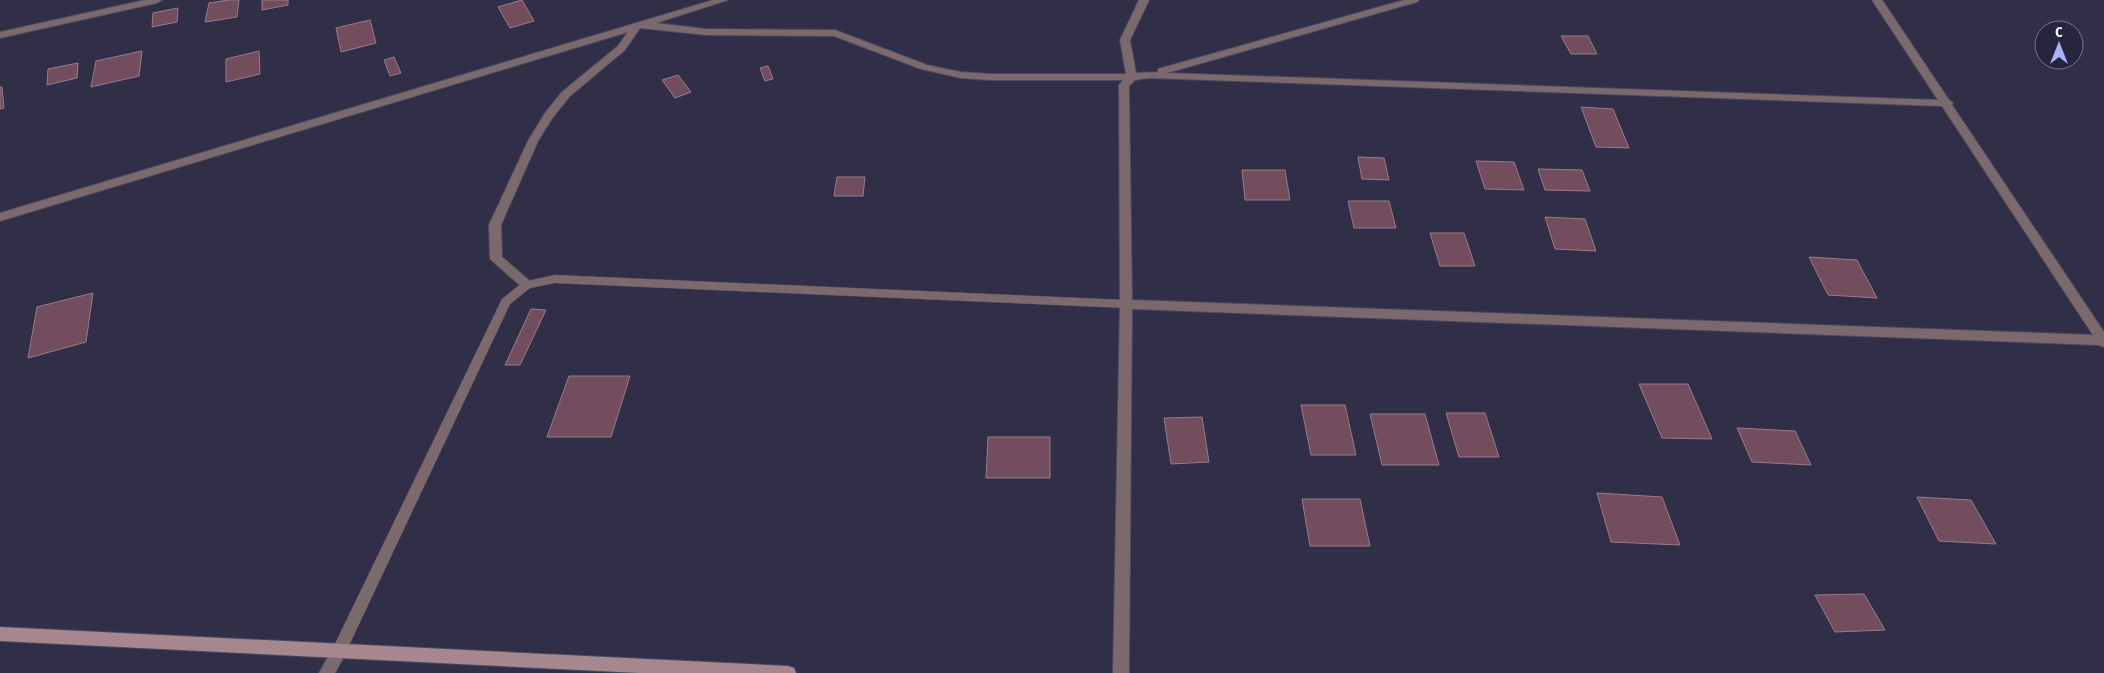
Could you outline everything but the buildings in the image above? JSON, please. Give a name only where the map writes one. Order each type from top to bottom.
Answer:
[{"type":"street","points":[[0,35],[157,0]]},
{"type":"street","points":[[0,217],[723,0]]},
{"type":"street","points":[[1132,77],[1125,40],[1144,0]]},
{"type":"street","points":[[1149,75],[1414,0]]},
{"type":"street","points":[[1877,0],[1948,103],[2103,341]]},
{"type":"street","points":[[639,26],[706,32],[774,31],[835,33],[924,67],[961,75],[990,77],[1132,77],[1149,75],[1948,103]]},
{"type":"street","points":[[527,285],[496,258],[495,224],[533,141],[549,116],[566,94],[622,48],[639,26]]},
{"type":"street","points":[[1121,673],[1126,304],[1124,86],[1132,77]]},
{"type":"street","points":[[1126,304],[2103,341]]},
{"type":"street","points":[[0,634],[788,673]]},
{"type":"street","points":[[327,673],[339,651]]},
{"type":"lane","points":[[339,651],[506,302],[527,285],[555,278],[1126,304]]}]
